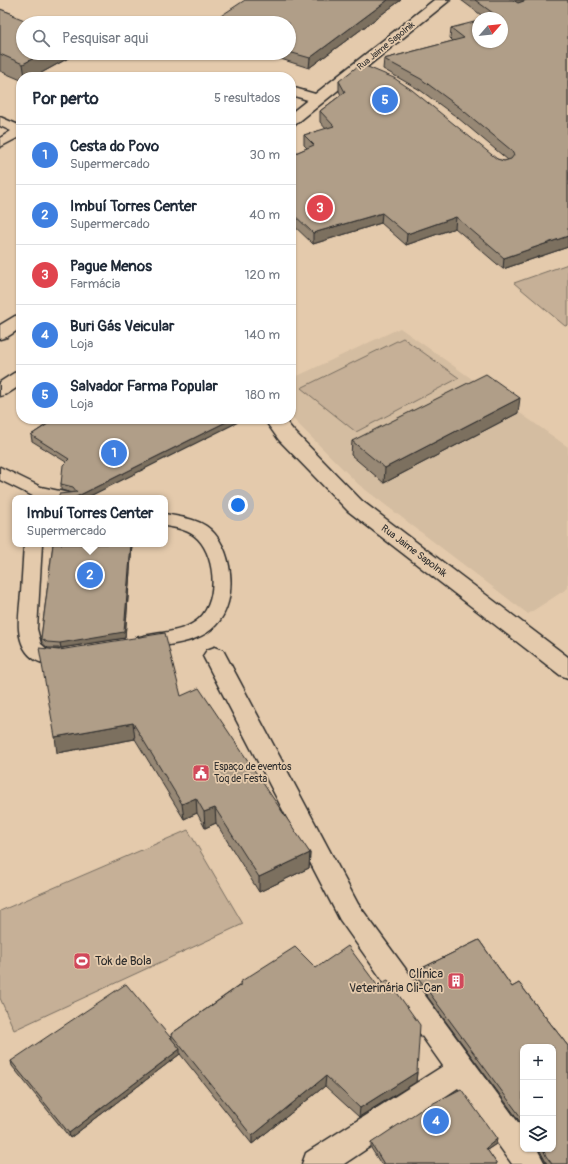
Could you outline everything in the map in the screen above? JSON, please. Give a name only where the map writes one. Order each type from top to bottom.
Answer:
[{"type":"street","name":"Rua Jaime Sapolnik","points":[[296,117],[443,0]]},
{"type":"street","points":[[360,67],[375,73]]},
{"type":"street","points":[[0,333],[16,323]]},
{"type":"street","points":[[0,390],[16,380]]},
{"type":"street","name":"Rua Jaime Sapolnik","points":[[278,424],[286,435],[355,506],[568,670]]},
{"type":"street","points":[[215,656],[349,912],[530,1164]]},
{"type":"street","points":[[317,1164],[463,1069]]},
{"type":"lane","points":[[296,93],[318,100]]},
{"type":"lane","points":[[0,121],[16,129]]},
{"type":"lane","points":[[0,143],[16,134]]},
{"type":"lane","points":[[0,473],[37,495]]},
{"type":"lane","points":[[129,645],[181,636],[202,627],[214,615],[220,602],[220,564],[214,547],[205,535],[193,526],[168,521]]},
{"type":"lane","points":[[34,547],[28,629],[30,643],[36,653],[47,658],[76,655]]},
{"type":"shaded area","points":[[568,264],[568,325],[565,326],[514,283]]},
{"type":"shaded area","points":[[400,328],[568,447],[568,588],[528,614],[358,484],[296,422],[296,377]]},
{"type":"shaded area","points":[[403,338],[459,378],[356,432],[301,388]]},
{"type":"shaded area","name":"Tok de Bola","points":[[188,830],[243,924],[14,1030],[0,998],[0,911]]},
{"type":"building","points":[[245,0],[388,0],[310,58],[296,54],[296,16],[221,16]]},
{"type":"building","points":[[475,0],[513,0],[518,3],[527,0],[568,0],[568,236],[504,258],[456,217],[407,234],[382,213],[313,233],[296,217],[296,153],[314,145],[304,135],[334,126],[320,111],[345,92],[339,81],[358,66],[363,65],[394,78],[412,90],[497,159],[504,161],[511,159],[514,155],[511,150],[459,107],[421,79],[384,59],[464,38],[451,28],[472,23],[472,48],[508,48],[508,12],[492,12]]},
{"type":"building","points":[[0,9],[16,17],[16,60],[30,60],[23,64],[0,54]]},
{"type":"building","points":[[486,374],[520,398],[385,468],[352,441]]},
{"type":"building","points":[[48,424],[222,424],[80,495],[59,495],[77,492],[73,487],[61,484],[63,465],[69,459],[31,435]]},
{"type":"building","points":[[53,547],[131,547],[124,632],[60,643],[47,642],[41,638]]},
{"type":"building","points":[[165,633],[181,696],[199,688],[310,853],[259,877],[215,808],[204,812],[196,798],[182,804],[133,723],[55,737],[39,648],[59,650]]},
{"type":"building","points":[[479,940],[512,987],[519,983],[568,1046],[568,1164],[552,1164],[544,1152],[556,1152],[556,1044],[520,1044],[520,1116],[414,972]]},
{"type":"building","points":[[348,946],[377,985],[388,980],[420,1025],[417,1072],[360,1108],[326,1076],[252,1136],[171,1034],[242,984],[240,982],[295,947],[316,968]]},
{"type":"building","points":[[126,984],[180,1049],[69,1133],[11,1061]]},
{"type":"building","points":[[461,1089],[497,1139],[486,1148],[497,1164],[384,1164],[371,1143],[422,1109]]},
{"type":"place","name":"Salvador Farma Popular","points":[[385,100]]},
{"type":"place","name":"Pague Menos","points":[[320,208]]},
{"type":"place","name":"Cesta do Povo","points":[[114,453]]},
{"type":"place","name":"Imbuí Torres Center","points":[[90,575]]},
{"type":"place","name":"Espaço de eventos Toq de Festa","points":[[201,773]]},
{"type":"place","name":"Tok de Bola","points":[[82,961]]},
{"type":"place","name":"Clínica Veterinária Cli-Can","points":[[456,981]]},
{"type":"place","name":"Buri Gás Veicular","points":[[436,1121]]}]
